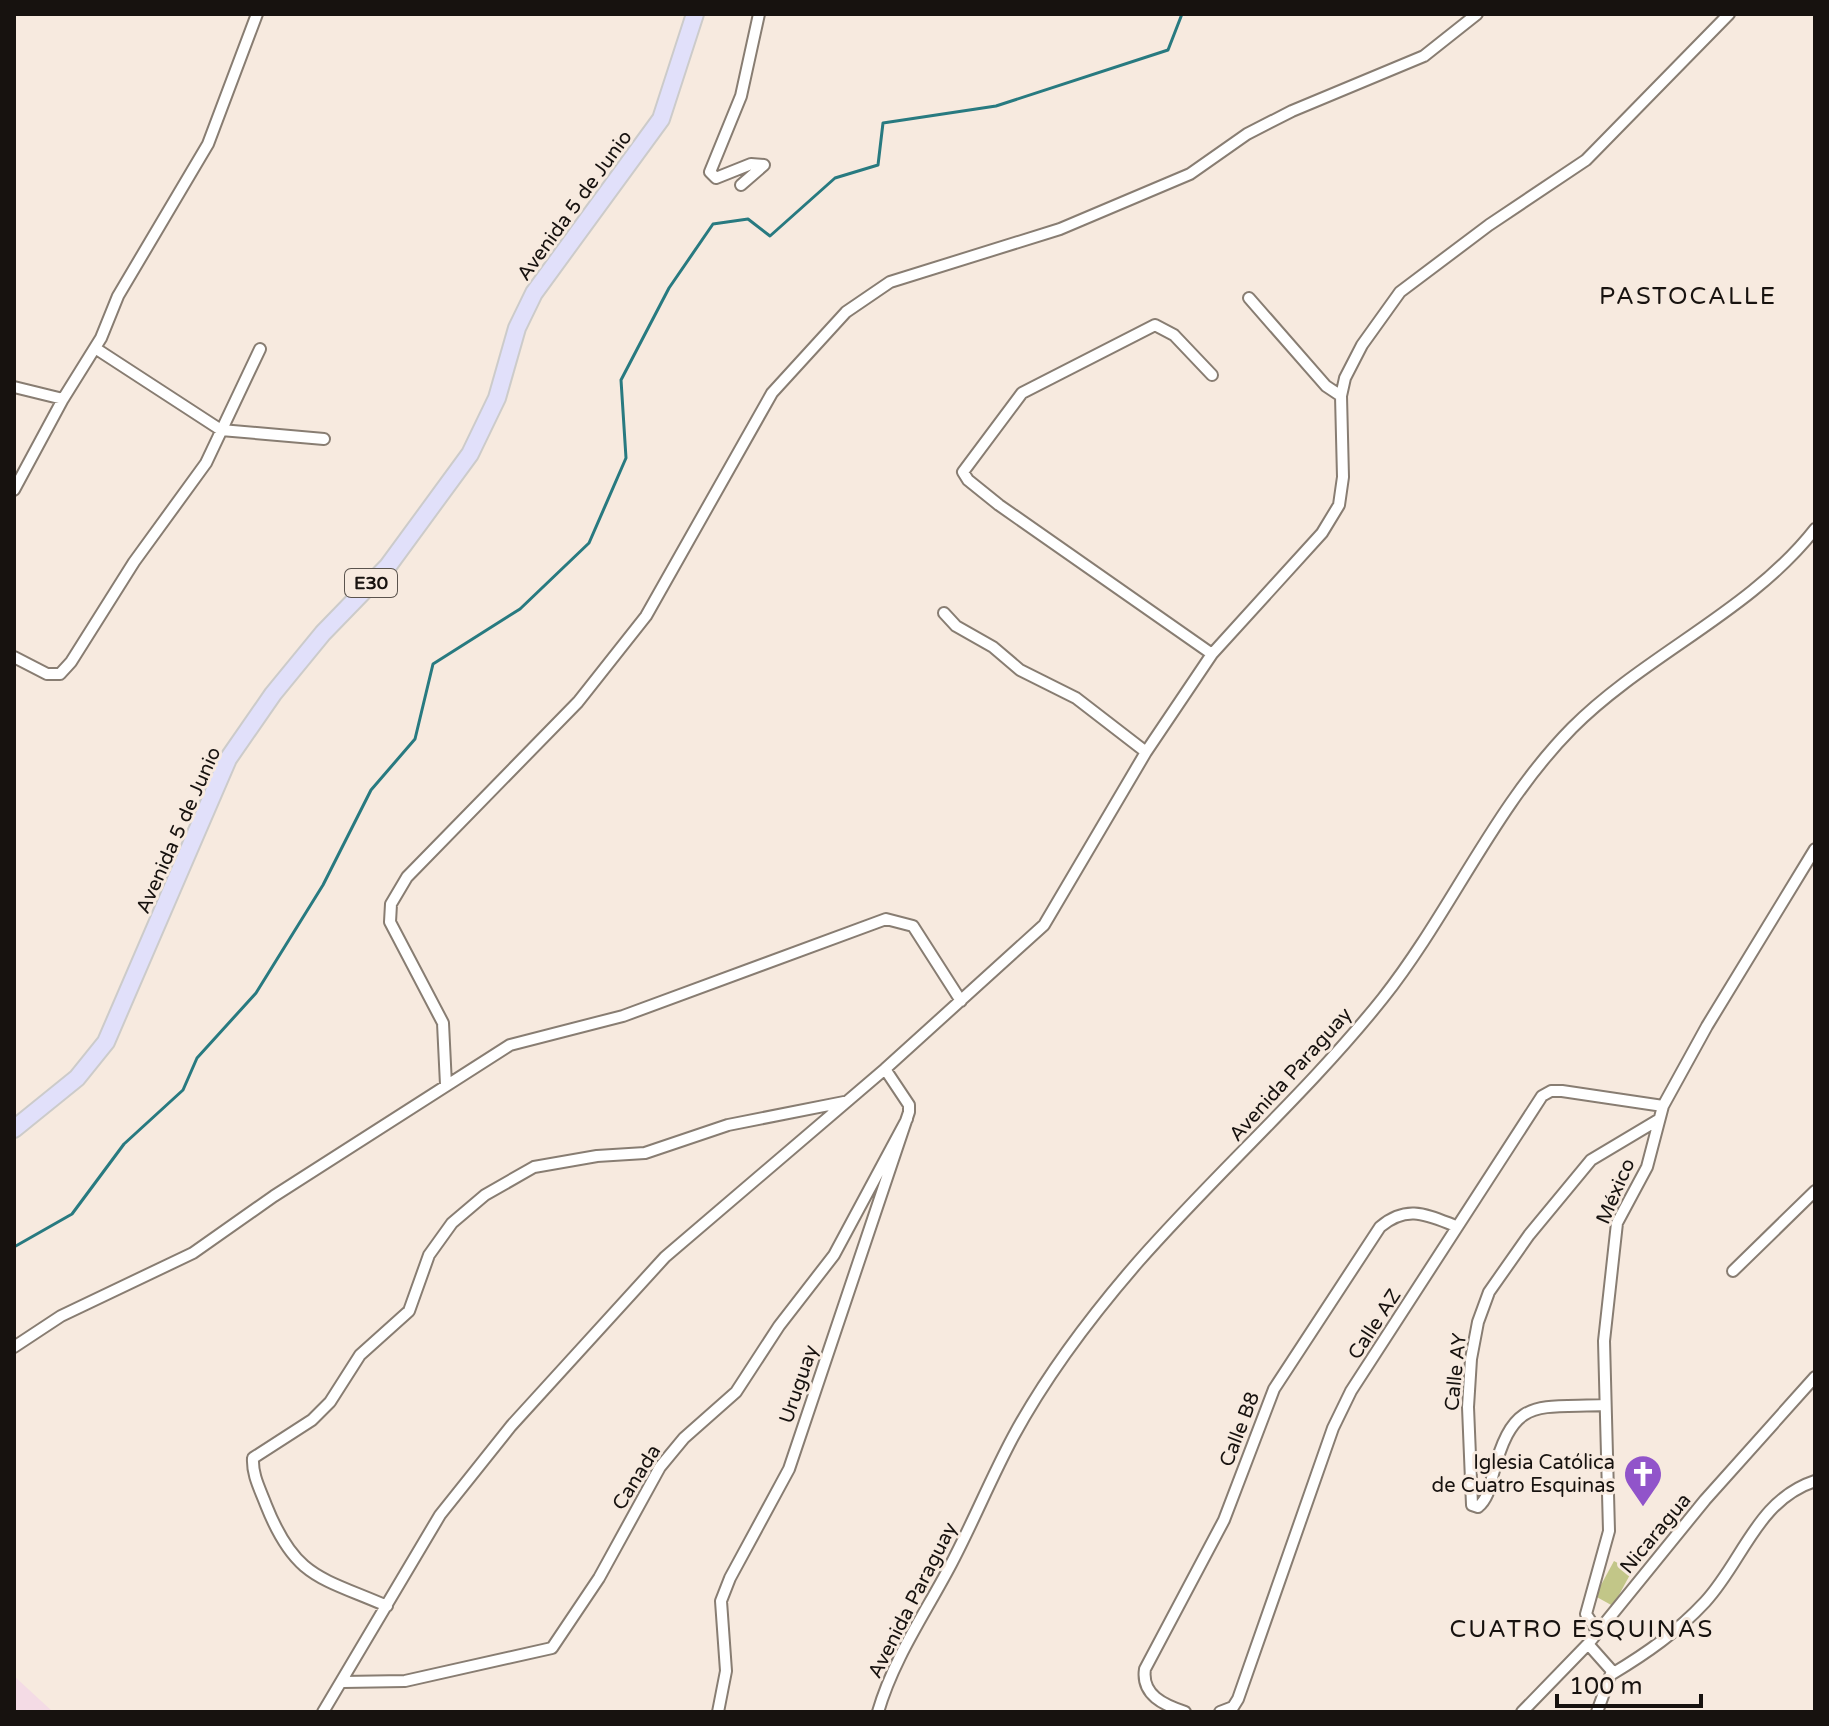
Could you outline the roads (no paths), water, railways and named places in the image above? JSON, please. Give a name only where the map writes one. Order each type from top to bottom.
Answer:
[{"type":"main road","name":"Avenida 5 de Junio","points":[[14,1129],[77,1078],[106,1042],[228,759],[273,694],[323,633],[388,566],[470,454],[497,398],[517,328],[534,293],[661,119],[695,14]]},
{"type":"street","points":[[14,490],[63,399],[95,348],[118,296],[208,144],[257,14]]},
{"type":"street","points":[[741,185],[764,165],[751,164],[716,178],[710,172],[741,96],[759,14]]},
{"type":"street","points":[[446,1085],[443,1023],[397,940],[390,922],[391,904],[407,877],[578,702],[646,616],[772,393],[846,312],[890,282],[1060,229],[1190,174],[1247,134],[1292,111],[1424,56],[1477,14]]},
{"type":"street","points":[[323,1712],[440,1515],[511,1426],[665,1257],[885,1069],[1044,925],[1146,752],[1212,654],[1322,533],[1339,505],[1343,477],[1341,396],[1351,365],[1400,292],[1479,232],[1586,160],[1729,14]]},
{"type":"street","points":[[1249,298],[1326,386],[1341,396]]},
{"type":"street","points":[[1212,375],[1174,335],[1155,325],[1022,393],[963,472],[999,505],[1212,654]]},
{"type":"street","points":[[95,348],[221,430],[324,439]]},
{"type":"street","points":[[14,657],[47,674],[60,674],[71,662],[134,562],[206,463],[260,349]]},
{"type":"street","points":[[14,387],[63,399]]},
{"type":"street","name":"Avenida Paraguay","points":[[878,1712],[914,1628],[949,1569],[1014,1435],[1080,1336],[1137,1263],[1262,1133],[1387,993],[1510,805],[1573,727],[1633,676],[1779,567],[1815,529]]},
{"type":"street","points":[[944,613],[956,626],[993,647],[1020,670],[1076,698],[1146,752]]},
{"type":"street","name":"México","points":[[1597,1631],[1586,1614],[1609,1531],[1604,1341],[1617,1223],[1647,1167],[1663,1106],[1707,1026],[1815,849]]},
{"type":"street","points":[[14,1347],[61,1316],[193,1253],[510,1045],[623,1016],[886,919],[913,926],[961,1001]]},
{"type":"street","points":[[885,1069],[909,1105],[907,1119]]},
{"type":"street","name":"Calle AZ","points":[[1220,1712],[1233,1707],[1333,1428],[1351,1391],[1542,1096],[1551,1091],[1663,1106]]},
{"type":"street","points":[[387,1606],[304,1569],[291,1555],[279,1537],[252,1471],[253,1458],[312,1420],[330,1402],[360,1355],[409,1311],[429,1255],[452,1223],[485,1195],[534,1167],[585,1157],[645,1153],[728,1125],[844,1102]]},
{"type":"street","name":"Canada","points":[[343,1682],[405,1681],[552,1648],[599,1578],[660,1467],[684,1438],[736,1392],[779,1326],[834,1255],[907,1119]]},
{"type":"street","name":"Uruguay","points":[[718,1712],[726,1671],[721,1601],[730,1578],[789,1469],[907,1119]]},
{"type":"street","name":"Calle AY","points":[[1605,1405],[1541,1408],[1513,1421],[1503,1436],[1487,1497],[1478,1507],[1472,1505],[1468,1407],[1471,1359],[1489,1292],[1529,1235],[1591,1160],[1658,1120]]},
{"type":"street","points":[[1733,1271],[1815,1191]]},
{"type":"street","name":"Calle B8","points":[[1185,1712],[1159,1701],[1148,1691],[1145,1669],[1224,1520],[1274,1389],[1380,1227],[1405,1212],[1414,1211],[1456,1226]]},
{"type":"street","name":"Nicaragua","points":[[1522,1712],[1588,1644],[1705,1500],[1815,1377]]},
{"type":"street","points":[[1597,1712],[1612,1674],[1674,1632],[1718,1586],[1771,1507],[1790,1492],[1815,1481]]},
{"type":"street","points":[[1588,1644],[1612,1674]]},
{"type":"waterway","points":[[14,1247],[72,1214],[124,1144],[183,1090],[197,1058],[256,993],[323,885],[371,790],[415,739],[433,664],[520,609],[589,543],[626,458],[621,380],[669,288],[713,224],[748,219],[770,236],[835,178],[878,165],[883,123],[996,106],[1168,50],[1182,14]]},
{"type":"place","name":"Iglesia Católica de Cuatro Esquinas","points":[[1643,1508]]},
{"type":"district","name":"PASTOCALLE","points":[[1688,296]]},
{"type":"district","name":"CUATRO ESQUINAS","points":[[1582,1629]]}]
